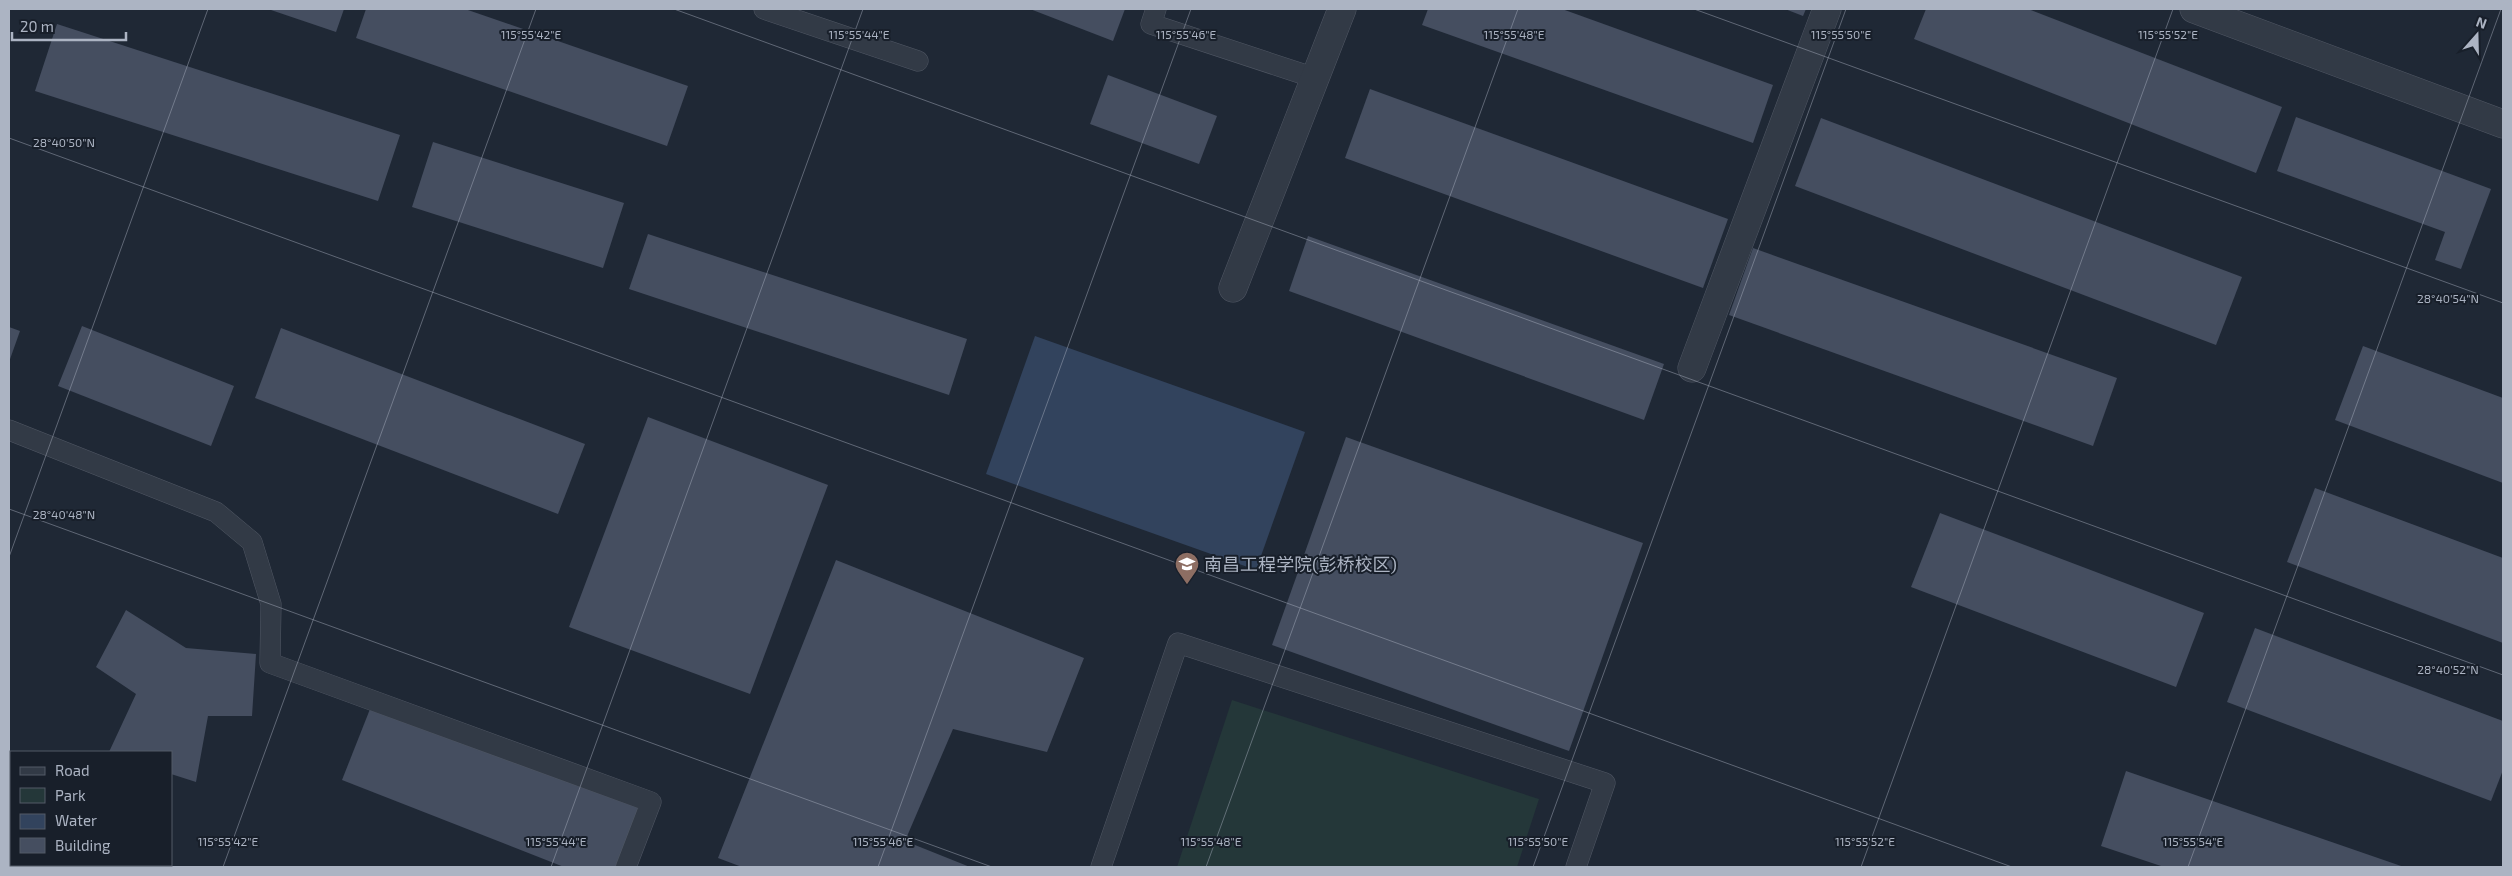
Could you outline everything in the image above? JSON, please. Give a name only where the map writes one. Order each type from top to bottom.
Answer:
[{"type":"street","points":[[1232,288],[1342,9]]},
{"type":"street","points":[[1692,368],[1827,9]]},
{"type":"street","points":[[2194,9],[2248,18],[2503,124]]},
{"type":"lane","points":[[764,9],[918,61]]},
{"type":"lane","points":[[1156,9],[1151,24],[1315,78]]},
{"type":"lane","points":[[9,430],[216,512],[252,542],[271,604],[270,663],[651,802],[626,867]]},
{"type":"lane","points":[[1101,867],[1178,643],[1605,783],[1576,867]]},
{"type":"green space","points":[[1232,700],[1539,799],[1517,867],[1177,867]]},
{"type":"water","points":[[1035,336],[1305,432],[1256,570],[986,474]]},
{"type":"building","points":[[268,9],[344,9],[336,32]]},
{"type":"building","points":[[366,9],[465,9],[688,86],[667,146],[356,38]]},
{"type":"building","points":[[1030,9],[1125,9],[1113,41]]},
{"type":"building","points":[[1428,9],[1562,9],[1773,85],[1753,143],[1422,25]]},
{"type":"building","points":[[1785,9],[1806,9],[1803,16]]},
{"type":"building","points":[[1926,9],[2028,9],[2282,107],[2256,173],[1914,39]]},
{"type":"building","points":[[57,24],[400,135],[378,201],[35,91]]},
{"type":"building","points":[[1108,75],[1217,116],[1199,164],[1090,124]]},
{"type":"building","points":[[1370,89],[1728,219],[1703,288],[1345,158]]},
{"type":"building","points":[[2296,117],[2491,189],[2461,269],[2435,260],[2445,232],[2277,171]]},
{"type":"building","points":[[1821,118],[2242,277],[2216,345],[1795,186]]},
{"type":"building","points":[[433,142],[624,203],[603,268],[412,207]]},
{"type":"building","points":[[648,234],[967,339],[949,395],[629,289]]},
{"type":"building","points":[[1308,236],[1664,364],[1644,420],[1289,291]]},
{"type":"building","points":[[1753,248],[2117,378],[2093,446],[1729,315]]},
{"type":"building","points":[[82,326],[234,386],[211,446],[58,386]]},
{"type":"building","points":[[9,327],[20,331],[9,362]]},
{"type":"building","points":[[281,328],[585,444],[558,514],[255,398]]},
{"type":"building","points":[[2363,346],[2503,398],[2503,483],[2335,420]]},
{"type":"building","points":[[648,417],[828,485],[750,694],[569,627]]},
{"type":"building","points":[[1346,437],[1643,543],[1569,751],[1272,645]]},
{"type":"building","points":[[2315,488],[2503,558],[2503,643],[2287,562]]},
{"type":"building","points":[[1940,513],[2204,613],[2176,687],[1911,587]]},
{"type":"building","points":[[836,560],[1084,658],[1047,752],[953,729],[905,841],[970,867],[742,867],[718,858]]},
{"type":"building","points":[[126,610],[186,648],[256,654],[252,716],[208,716],[196,782],[172,774],[172,751],[109,751],[136,694],[96,667]]},
{"type":"building","points":[[2255,628],[2503,721],[2503,770],[2491,801],[2227,702]]},
{"type":"building","points":[[372,704],[639,808],[616,867],[564,867],[342,780]]},
{"type":"building","points":[[2126,771],[2404,867],[2164,867],[2101,846]]},
{"type":"building","points":[[9,835],[10,866],[53,866],[53,867],[9,867]]},
{"type":"place","name":"南昌工程学院(彭桥校区)","points":[[1187,585]]}]
